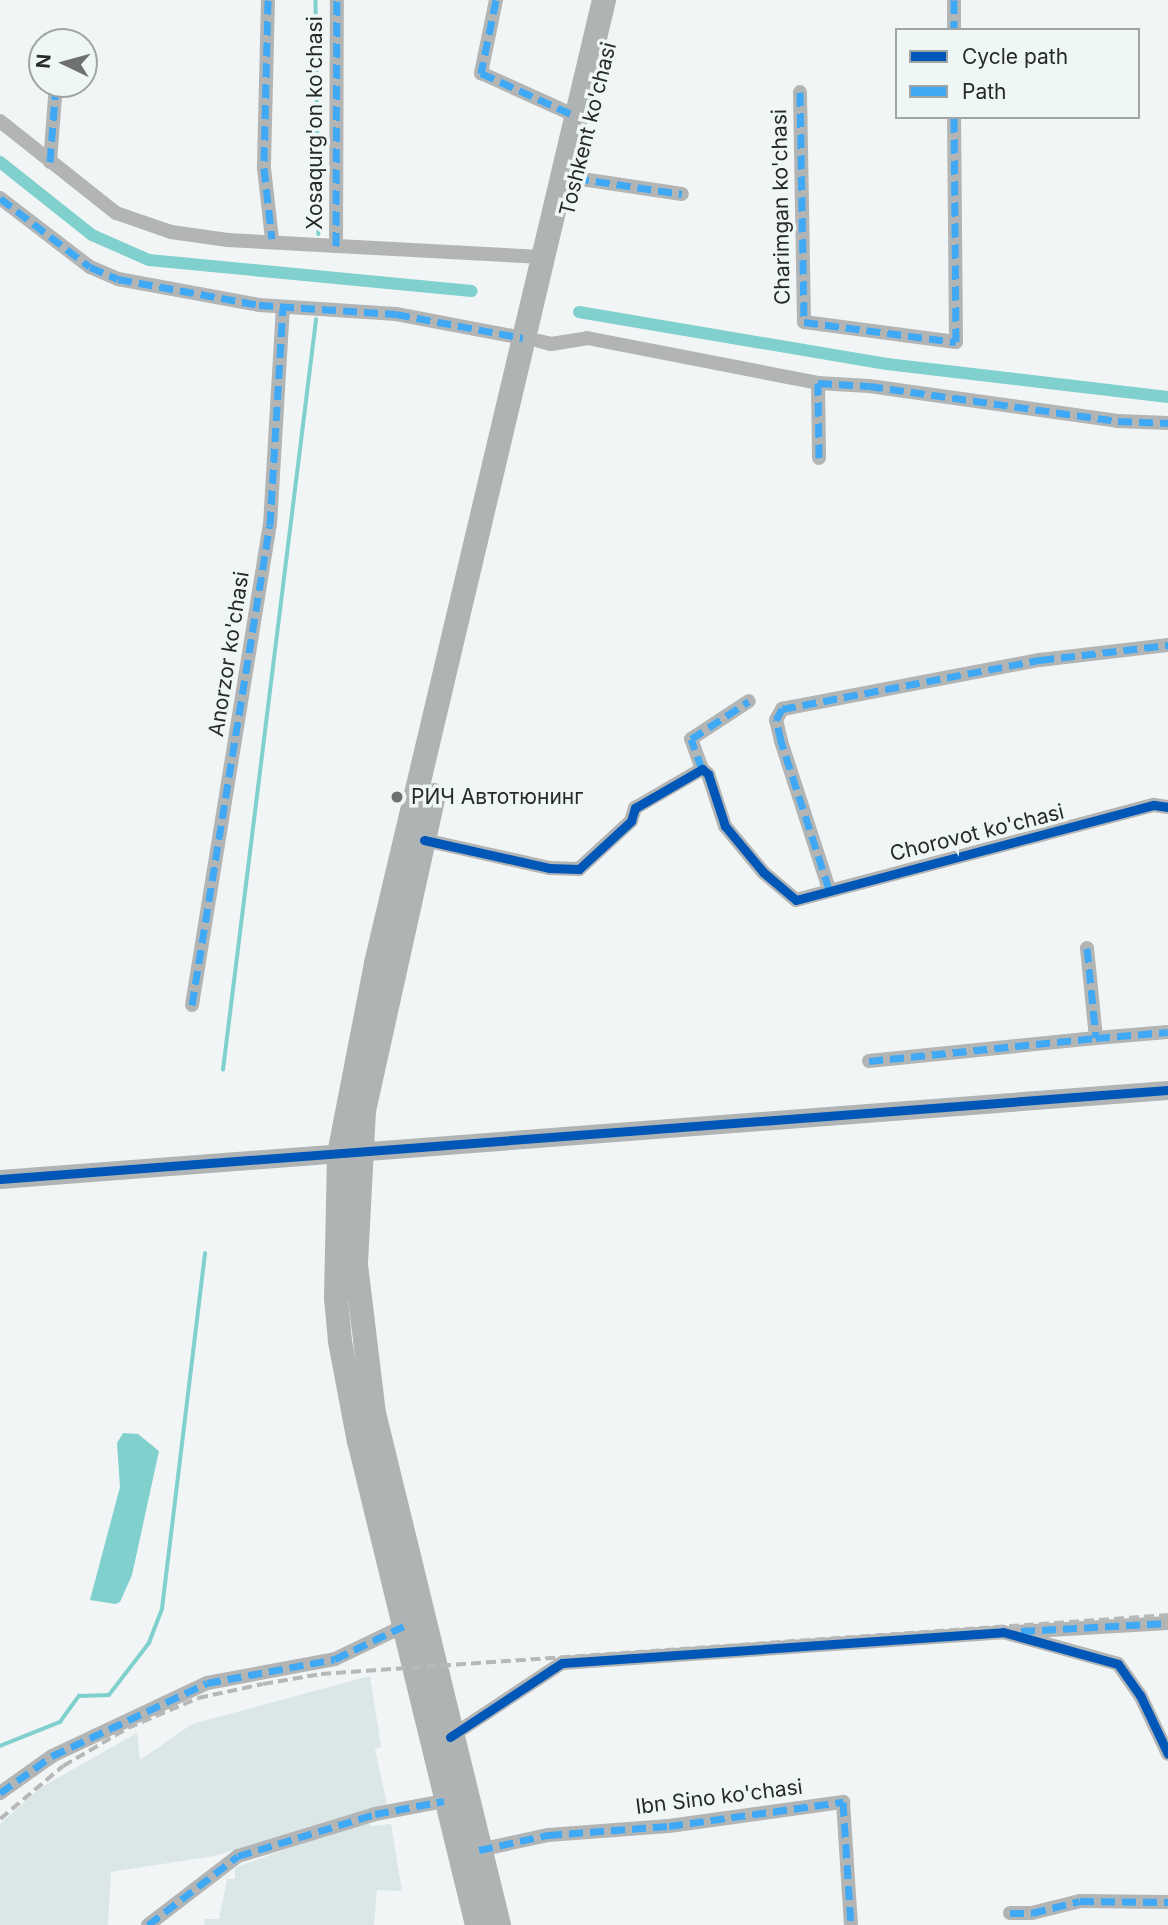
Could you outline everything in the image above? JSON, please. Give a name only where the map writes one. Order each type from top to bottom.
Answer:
[{"type":"highway","name":"Toshkent ko'chasi","points":[[550,258],[576,116],[604,0]]},
{"type":"highway","name":"Toshkent ko'chasi","points":[[550,258],[575,178],[619,0]]},
{"type":"highway","points":[[477,1925],[444,1801],[359,1442],[340,1341],[336,1298],[350,1154],[376,962],[550,258]]},
{"type":"highway","points":[[499,1925],[450,1737],[374,1413],[356,1265],[350,1154],[424,840],[531,340]]},
{"type":"street","name":"Xosaqurg'on ko'chasi","points":[[268,0],[264,168],[272,239]]},
{"type":"street","name":"Xosaqurg'on ko'chasi","points":[[335,246],[337,0]]},
{"type":"street","points":[[496,0],[481,73],[576,116]]},
{"type":"street","points":[[954,0],[954,28]]},
{"type":"street","name":"Charimgan ko'chasi","points":[[800,92],[804,322],[956,342],[954,119]]},
{"type":"street","points":[[50,162],[55,98]]},
{"type":"street","name":"Xosaqurg'on ko'chasi","points":[[0,121],[116,213],[171,232],[227,240],[272,239],[335,246],[550,258]]},
{"type":"street","points":[[575,178],[681,194]]},
{"type":"street","points":[[0,198],[90,267],[118,279],[283,307],[397,314],[551,344],[587,338],[818,383],[869,386],[1118,422],[1168,423]]},
{"type":"street","name":"Anorzor ko'chasi","points":[[192,1005],[270,525],[283,307]]},
{"type":"street","points":[[818,383],[819,458]]},
{"type":"street","points":[[828,890],[780,741],[776,720],[782,709],[1040,660],[1168,645]]},
{"type":"street","points":[[424,840],[549,868],[579,869],[631,821],[635,808],[702,769],[691,739],[749,701]]},
{"type":"street","name":"Chorovot ko'chasi","points":[[702,769],[708,774],[725,826],[762,872],[796,900],[1154,805],[1168,807]]},
{"type":"street","points":[[1087,948],[1096,1038]]},
{"type":"street","points":[[869,1060],[1168,1032]]},
{"type":"street","points":[[0,1179],[1168,1090]]},
{"type":"street","points":[[450,1737],[562,1663],[1168,1623]]},
{"type":"street","points":[[0,1793],[52,1756],[207,1683],[335,1659],[404,1626]]},
{"type":"street","points":[[1003,1632],[1118,1664],[1140,1695],[1168,1754]]},
{"type":"street","points":[[148,1925],[238,1856],[375,1814],[444,1801]]},
{"type":"street","name":"Ibn Sino ko'chasi","points":[[479,1850],[548,1835],[669,1826],[843,1802],[851,1925]]},
{"type":"street","points":[[1010,1913],[1032,1913],[1080,1901],[1168,1902]]},
{"type":"shaded area","points":[[370,1676],[381,1747],[375,1749],[387,1804],[214,1856],[111,1872],[108,1925],[0,1925],[0,1824],[40,1788],[137,1733],[140,1760],[192,1724]]},
{"type":"shaded area","points":[[366,1820],[371,1826],[391,1824],[402,1891],[377,1890],[374,1925],[204,1925],[205,1919],[219,1919],[227,1879],[235,1879],[235,1868]]},
{"type":"water","points":[[123,1433],[138,1434],[159,1451],[132,1575],[120,1602],[115,1604],[90,1600],[120,1487],[117,1443]]},
{"type":"waterway","points":[[316,0],[319,234]]},
{"type":"waterway","points":[[0,162],[92,235],[149,260],[472,291]]},
{"type":"waterway","points":[[579,312],[887,364],[1168,397]]},
{"type":"waterway","points":[[223,1070],[316,320]]},
{"type":"waterway","points":[[0,1746],[60,1722],[79,1696],[109,1695],[149,1643],[162,1609],[205,1254]]},
{"type":"railway","points":[[0,1819],[63,1766],[128,1728],[198,1698],[263,1684],[321,1674],[1168,1615]]},
{"type":"marked path","points":[[268,0],[264,168],[272,239]]},
{"type":"marked path","points":[[336,246],[337,0]]},
{"type":"marked path","points":[[496,0],[481,73],[576,116]]},
{"type":"marked path","points":[[954,0],[954,28]]},
{"type":"marked path","points":[[800,92],[804,322],[956,342],[954,119]]},
{"type":"marked path","points":[[50,162],[55,98]]},
{"type":"marked path","points":[[575,178],[682,194]]},
{"type":"marked path","points":[[0,198],[90,267],[118,279],[259,305],[396,314],[523,338]]},
{"type":"marked path","points":[[192,1005],[270,525],[283,307]]},
{"type":"marked path","points":[[819,458],[818,383],[869,386],[1118,421],[1168,423]]},
{"type":"marked path","points":[[829,889],[781,741],[776,720],[782,709],[1040,660],[1168,645]]},
{"type":"marked path","points":[[702,769],[691,739],[749,701]]},
{"type":"marked path","points":[[1087,948],[1096,1038],[1168,1032]]},
{"type":"marked path","points":[[869,1061],[1096,1038]]},
{"type":"marked path","points":[[1021,1631],[1168,1623]]},
{"type":"marked path","points":[[0,1793],[52,1756],[207,1683],[335,1659],[404,1626]]},
{"type":"marked path","points":[[148,1925],[238,1856],[375,1814],[444,1801]]},
{"type":"marked path","points":[[479,1850],[548,1835],[669,1826],[843,1802],[851,1925]]},
{"type":"marked path","points":[[1010,1913],[1032,1913],[1080,1901],[1168,1902]]},
{"type":"cycle path","points":[[424,840],[549,868],[579,869],[631,821],[635,808],[702,769],[708,774],[725,826],[763,872],[796,900],[1154,805],[1168,807]]},
{"type":"cycle path","points":[[0,1179],[1168,1090]]},
{"type":"cycle path","points":[[450,1737],[562,1663],[1003,1632],[1118,1664],[1140,1695],[1168,1754]]},
{"type":"place","name":"РИЧ Автотюнинг","points":[[397,797]]}]
